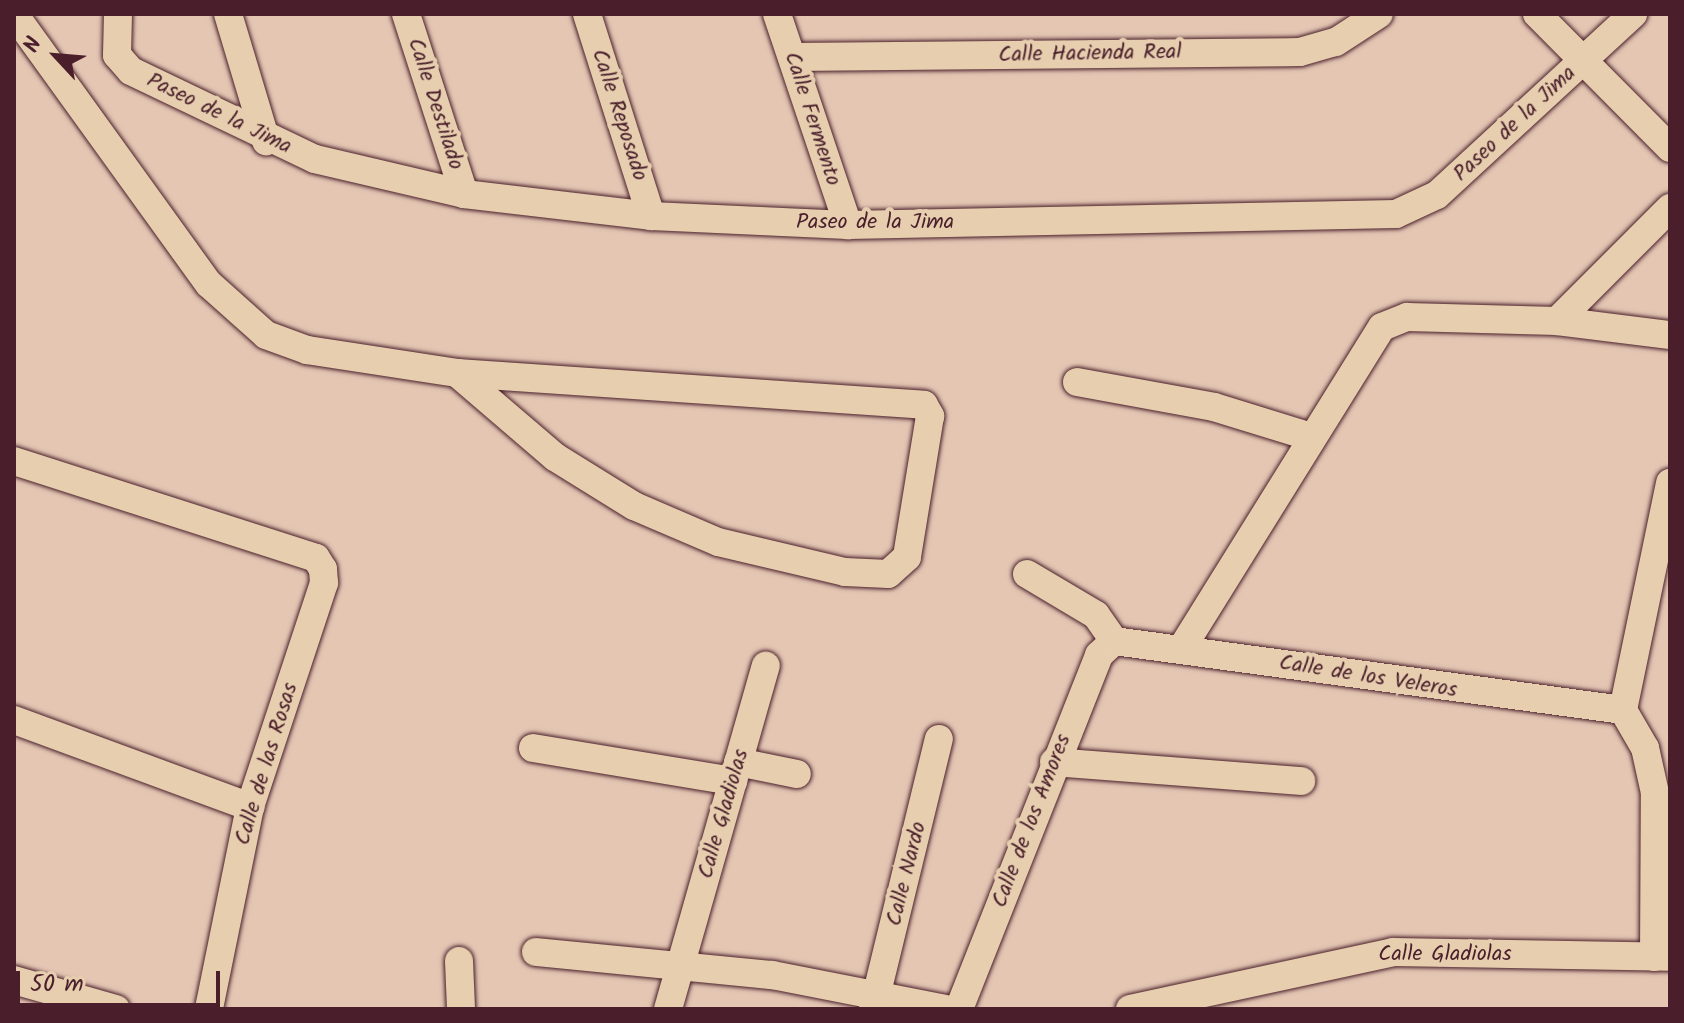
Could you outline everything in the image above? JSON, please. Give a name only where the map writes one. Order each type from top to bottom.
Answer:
[{"type":"street","points":[[14,14],[238,316],[307,350],[457,373],[924,405],[930,416],[900,566],[888,574],[807,567],[718,542],[648,512],[555,457],[457,373]]},
{"type":"street","name":"Paseo de la Jima","points":[[118,14],[117,55],[131,71],[266,141],[399,182],[464,194],[651,216],[848,225],[1396,214],[1437,195],[1633,14]]},
{"type":"street","points":[[228,14],[266,141]]},
{"type":"street","name":"Calle Destilado","points":[[406,14],[464,194]]},
{"type":"street","name":"Calle Reposado","points":[[587,14],[651,216]]},
{"type":"street","name":"Calle Fermento","points":[[777,14],[848,225]]},
{"type":"street","name":"Calle Hacienda Real","points":[[792,57],[1300,52],[1336,42],[1379,14]]},
{"type":"street","points":[[1537,14],[1670,148]]},
{"type":"street","points":[[1557,321],[1670,208]]},
{"type":"street","points":[[1182,648],[1368,340],[1393,320],[1557,321],[1670,335]]},
{"type":"street","points":[[1077,382],[1214,407],[1308,436]]},
{"type":"street","name":"Calle de las Rosas","points":[[14,461],[316,558],[323,569],[324,583],[250,807],[209,1009]]},
{"type":"street","points":[[1662,957],[1655,793],[1645,748],[1623,710],[1670,483]]},
{"type":"street","points":[[1027,574],[1096,615],[1114,641]]},
{"type":"street","name":"Calle de los Veleros","points":[[1114,641],[1623,710]]},
{"type":"street","name":"Calle de los Amores","points":[[959,1009],[1054,762],[1099,655],[1114,641]]},
{"type":"street","name":"Calle Gladiolas","points":[[668,1009],[766,666]]},
{"type":"street","points":[[14,720],[250,807]]},
{"type":"street","name":"Calle Nardo","points":[[875,1002],[939,739]]},
{"type":"street","points":[[533,748],[736,772],[797,774]]},
{"type":"street","points":[[1054,762],[1301,781]]},
{"type":"street","points":[[536,952],[681,963],[875,1002],[945,1009]]},
{"type":"street","name":"Calle Gladiolas","points":[[1130,1009],[1393,952],[1662,957]]},
{"type":"street","points":[[459,961],[461,1009]]},
{"type":"street","points":[[14,980],[116,1009]]}]
